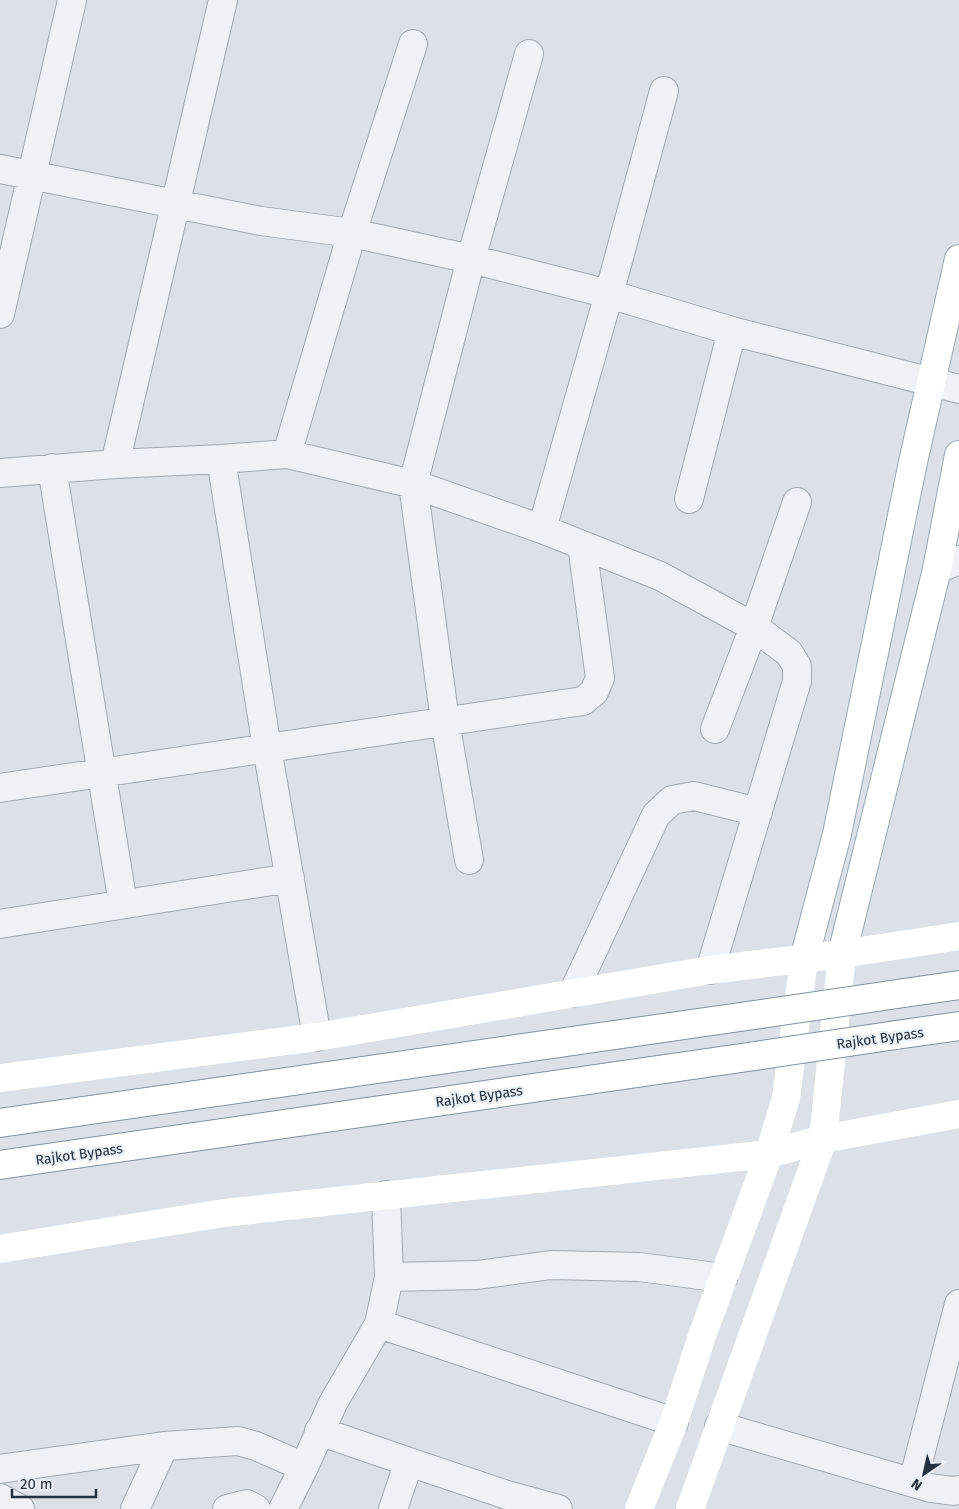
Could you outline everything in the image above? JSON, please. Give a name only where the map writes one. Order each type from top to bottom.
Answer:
[{"type":"main road","points":[[640,1509],[674,1422],[723,1278],[769,1154],[786,1098],[804,959],[837,834],[913,462],[959,259]]},
{"type":"main road","points":[[690,1509],[823,1139],[842,954],[948,564],[959,455]]},
{"type":"main road","points":[[0,1078],[317,1037],[710,970],[842,954],[959,936]]},
{"type":"main road","points":[[0,1123],[959,985]]},
{"type":"main road","name":"Rajkot Bypass","points":[[0,1165],[959,1026]]},
{"type":"main road","points":[[0,1249],[224,1213],[769,1154],[823,1139],[959,1114]]},
{"type":"street","points":[[0,314],[72,0]]},
{"type":"street","points":[[115,464],[224,0]]},
{"type":"street","points":[[287,454],[352,233],[413,44]]},
{"type":"street","points":[[469,860],[445,721],[414,484],[471,259],[530,54]]},
{"type":"street","points":[[542,529],[664,91]]},
{"type":"street","points":[[0,169],[261,221],[352,233],[471,259],[609,294],[732,331],[959,389]]},
{"type":"street","points":[[689,500],[732,331]]},
{"type":"street","points":[[0,473],[52,468],[287,454],[414,484],[542,529],[660,576],[754,627],[789,653],[797,666],[797,681],[710,970]]},
{"type":"street","points":[[221,459],[267,748],[317,1037]]},
{"type":"street","points":[[52,468],[123,904]]},
{"type":"street","points":[[715,729],[754,627],[797,502]]},
{"type":"street","points":[[0,788],[583,700],[594,692],[600,678],[582,545]]},
{"type":"street","points":[[573,993],[656,815],[672,800],[694,796],[758,812]]},
{"type":"street","points":[[0,924],[290,878]]},
{"type":"street","points":[[283,1509],[304,1468],[333,1403],[379,1324],[389,1277],[386,1195]]},
{"type":"street","points":[[389,1277],[477,1274],[551,1265],[639,1267],[723,1278]]},
{"type":"street","points":[[913,1482],[959,1304]]},
{"type":"street","points":[[379,1324],[674,1422]]},
{"type":"street","points":[[719,1426],[931,1488],[959,1490]]},
{"type":"street","points":[[319,1431],[409,1462],[504,1502],[558,1509]]},
{"type":"street","points":[[2,1472],[164,1446],[238,1441],[256,1446],[304,1468]]},
{"type":"street","points":[[135,1509],[164,1446]]},
{"type":"street","points":[[393,1509],[409,1462]]},
{"type":"street","points":[[0,1498],[20,1509]]},
{"type":"street","points":[[227,1509],[247,1504],[256,1509]]}]
